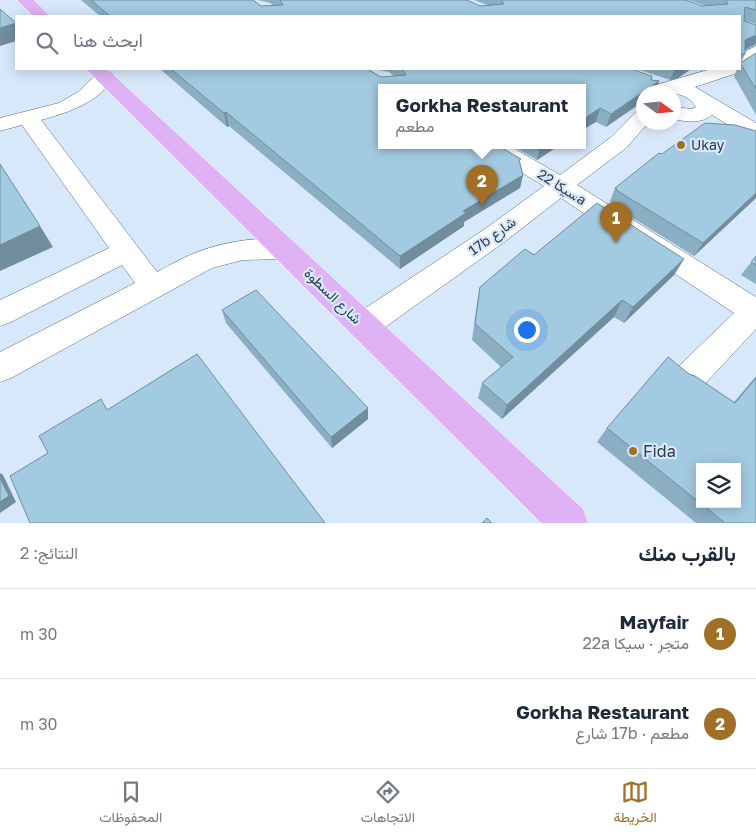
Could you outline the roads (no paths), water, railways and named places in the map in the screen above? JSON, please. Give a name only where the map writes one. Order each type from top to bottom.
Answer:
[{"type":"main road","points":[[25,0],[41,15]]},
{"type":"main road","name":"شارع السطوة","points":[[101,73],[569,523]]},
{"type":"street","points":[[741,61],[756,51]]},
{"type":"street","points":[[666,85],[726,70]]},
{"type":"street","points":[[685,113],[729,70]]},
{"type":"street","points":[[0,125],[66,107],[85,96],[101,73]]},
{"type":"street","points":[[681,91],[690,92],[685,113]]},
{"type":"street","points":[[685,113],[756,132]]},
{"type":"street","points":[[685,113],[756,138]]},
{"type":"street","name":"17b شارع","points":[[618,143],[685,113]]},
{"type":"street","points":[[26,117],[152,286]]},
{"type":"street","name":"17b شارع","points":[[363,326],[494,236],[618,143],[636,124]]},
{"type":"street","name":"سيكا 22a","points":[[499,149],[561,186],[755,311]]},
{"type":"street","points":[[0,368],[197,263],[223,254],[243,250],[284,249]]},
{"type":"street","points":[[0,314],[126,251]]},
{"type":"street","points":[[690,377],[755,311]]},
{"type":"place","name":"Ukay","points":[[681,145]]},
{"type":"place","name":"Gorkha Restaurant","points":[[482,206]]},
{"type":"place","name":"Mayfair","points":[[616,243]]},
{"type":"place","name":"Fida","points":[[633,451]]}]
